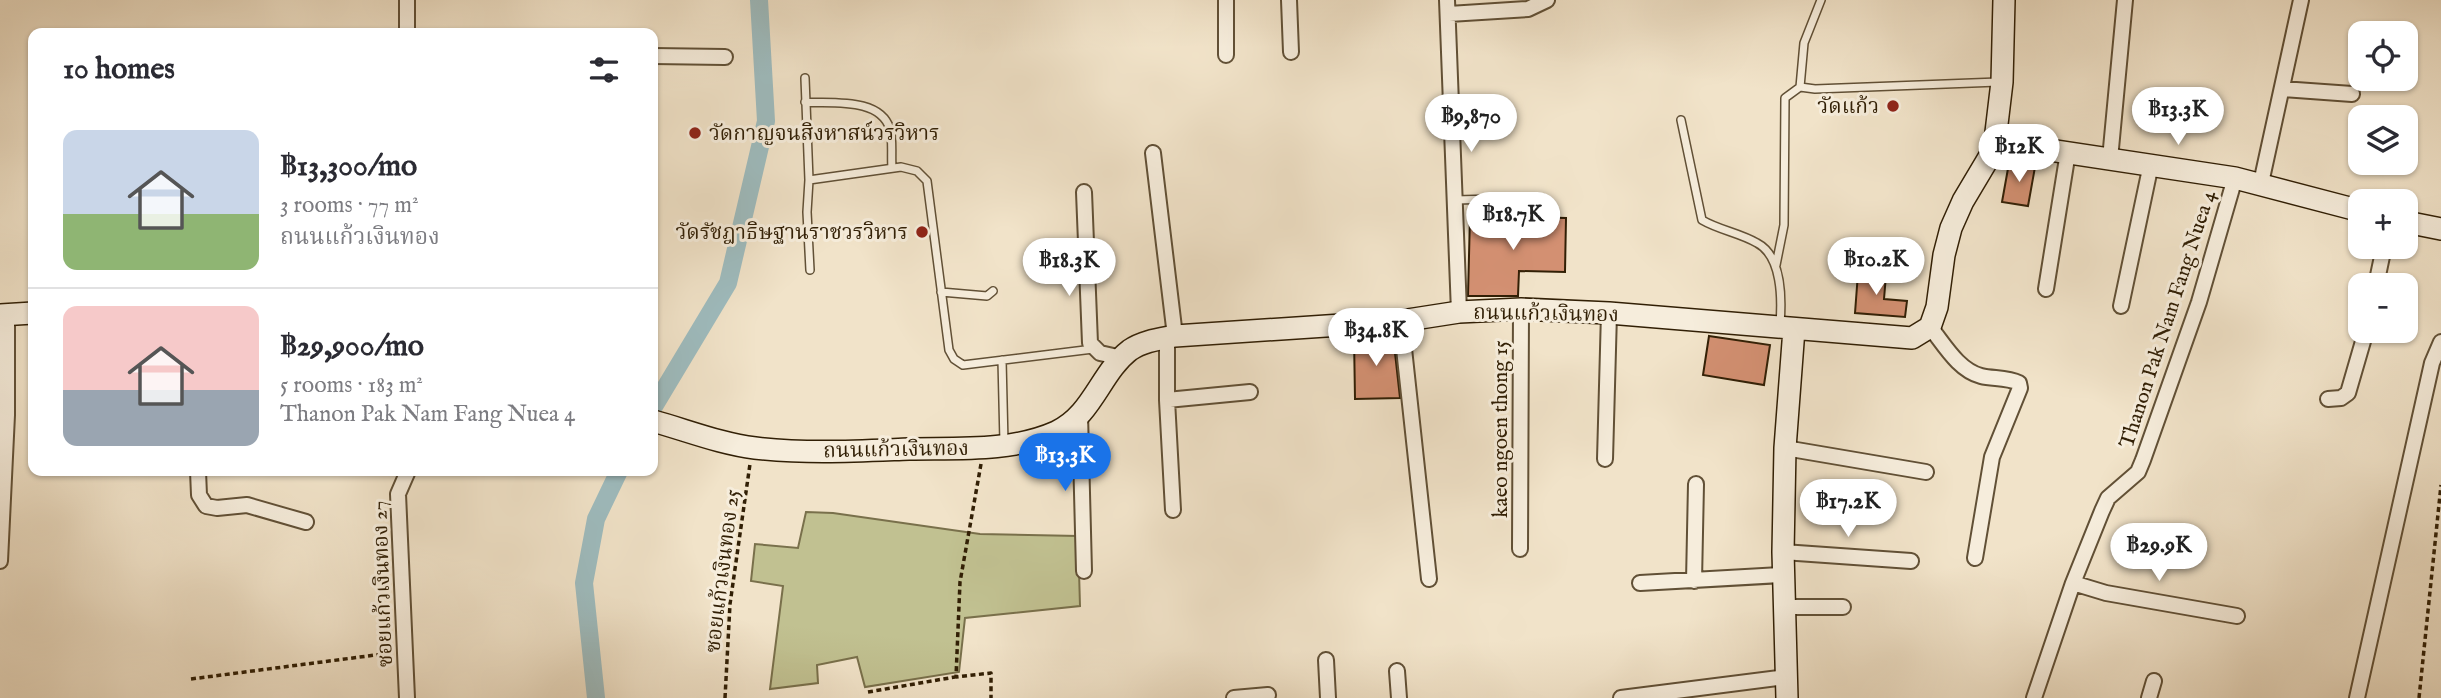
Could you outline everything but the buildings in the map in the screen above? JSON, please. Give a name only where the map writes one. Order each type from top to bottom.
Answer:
[{"type":"street","points":[[407,0],[407,28]]},
{"type":"street","points":[[1226,0],[1226,55]]},
{"type":"street","points":[[1289,0],[1291,52]]},
{"type":"street","points":[[1459,312],[1448,7],[1528,9],[1547,0]]},
{"type":"street","points":[[1975,558],[1992,457],[2020,388],[2019,383],[2012,380],[1978,375],[1964,368],[1930,327],[1937,307],[1944,255],[1951,228],[1963,201],[1994,149],[2002,82],[2004,0]]},
{"type":"street","points":[[2110,159],[2125,0]]},
{"type":"street","points":[[2261,183],[2301,0]]},
{"type":"street","points":[[658,55],[725,57]]},
{"type":"street","points":[[2281,89],[2352,94]]},
{"type":"street","points":[[1994,149],[2010,144],[2151,164],[2261,183],[2348,207]]},
{"type":"street","points":[[2046,289],[2068,152]]},
{"type":"street","points":[[1153,153],[1171,337],[1167,400],[1173,510]]},
{"type":"street","points":[[2121,306],[2151,164]]},
{"type":"street","name":"Thanon Pak Nam Fang Nuea 4","points":[[2034,698],[2073,583],[2108,498],[2138,472],[2143,460],[2199,302],[2235,178]]},
{"type":"street","points":[[1084,192],[1088,332],[1093,349],[1122,358]]},
{"type":"street","points":[[2418,224],[2441,229]]},
{"type":"street","name":"ถนนแก้วเงินทอง","points":[[658,422],[753,448],[823,452],[994,446],[1056,432],[1075,421],[1122,358],[1133,348],[1171,337],[1401,321],[1459,312],[1521,309],[1609,313],[1899,339],[1912,338],[1930,327]]},
{"type":"street","name":"kaeo ngoen thong 15","points":[[1520,549],[1521,309]]},
{"type":"street","points":[[0,561],[4,315],[28,313]]},
{"type":"street","points":[[1605,459],[1609,313]]},
{"type":"street","points":[[1401,321],[1429,579]]},
{"type":"street","points":[[1787,329],[1782,575],[1787,698]]},
{"type":"street","points":[[2357,698],[2432,363],[2441,342]]},
{"type":"street","points":[[2328,399],[2342,398],[2348,393],[2363,343]]},
{"type":"street","points":[[1167,400],[1250,392]]},
{"type":"street","points":[[1080,414],[1084,571]]},
{"type":"street","points":[[1785,448],[1926,472]]},
{"type":"street","points":[[198,476],[199,495],[206,506],[218,508],[247,505],[306,522]]},
{"type":"street","name":"ซอยแก้วเงินทอง 27","points":[[406,476],[398,494],[407,698]]},
{"type":"street","points":[[1694,581],[1696,484]]},
{"type":"street","points":[[1783,551],[1911,561]]},
{"type":"street","points":[[1640,583],[1782,575]]},
{"type":"street","points":[[2073,583],[2115,594],[2237,616]]},
{"type":"street","points":[[1783,607],[1843,607]]},
{"type":"street","points":[[1326,660],[1328,698]]},
{"type":"street","points":[[1397,671],[1399,698]]},
{"type":"street","points":[[1621,698],[1786,677]]},
{"type":"street","points":[[2149,698],[2154,681]]},
{"type":"street","points":[[1234,698],[1268,695]]},
{"type":"lane","points":[[1800,87],[1804,43],[1821,0]]},
{"type":"lane","points":[[805,78],[810,270]]},
{"type":"lane","points":[[1787,329],[1776,265],[1784,225],[1785,98],[1800,87],[1815,89],[2002,82]]},
{"type":"lane","points":[[805,102],[870,107],[884,117],[890,130],[892,168]]},
{"type":"lane","points":[[1681,120],[1702,220],[1717,229],[1756,242],[1766,250],[1776,265]]},
{"type":"lane","points":[[809,180],[901,167],[916,171],[927,181],[949,350],[954,359],[963,365],[1093,349]]},
{"type":"lane","points":[[1455,200],[1542,198]]},
{"type":"lane","points":[[942,292],[987,296],[993,291]]},
{"type":"lane","points":[[994,446],[1002,360]]},
{"type":"path","points":[[956,677],[963,558],[994,446]]},
{"type":"path","name":"ซอยแก้วเงินทอง 25","points":[[725,698],[730,604],[753,448]]},
{"type":"path","points":[[2419,698],[2441,485]]},
{"type":"path","points":[[191,678],[403,651]]},
{"type":"path","points":[[868,692],[991,673],[990,698]]},
{"type":"green space","points":[[806,512],[833,513],[980,534],[1078,536],[1080,606],[965,618],[959,672],[865,687],[857,657],[817,665],[818,683],[770,689],[783,586],[751,581],[755,544],[798,548]]},
{"type":"waterway","points":[[658,400],[728,283],[766,121],[759,0]]},
{"type":"waterway","points":[[596,698],[584,583],[596,519],[617,476]]},
{"type":"place","name":"วัดแก้ว","points":[[1893,106]]},
{"type":"place","name":"วัดกาญจนสิงหาสน์วรวิหาร","points":[[695,133]]},
{"type":"place","name":"วัดรัชฎาธิษฐานราชวรวิหาร","points":[[922,232]]}]
